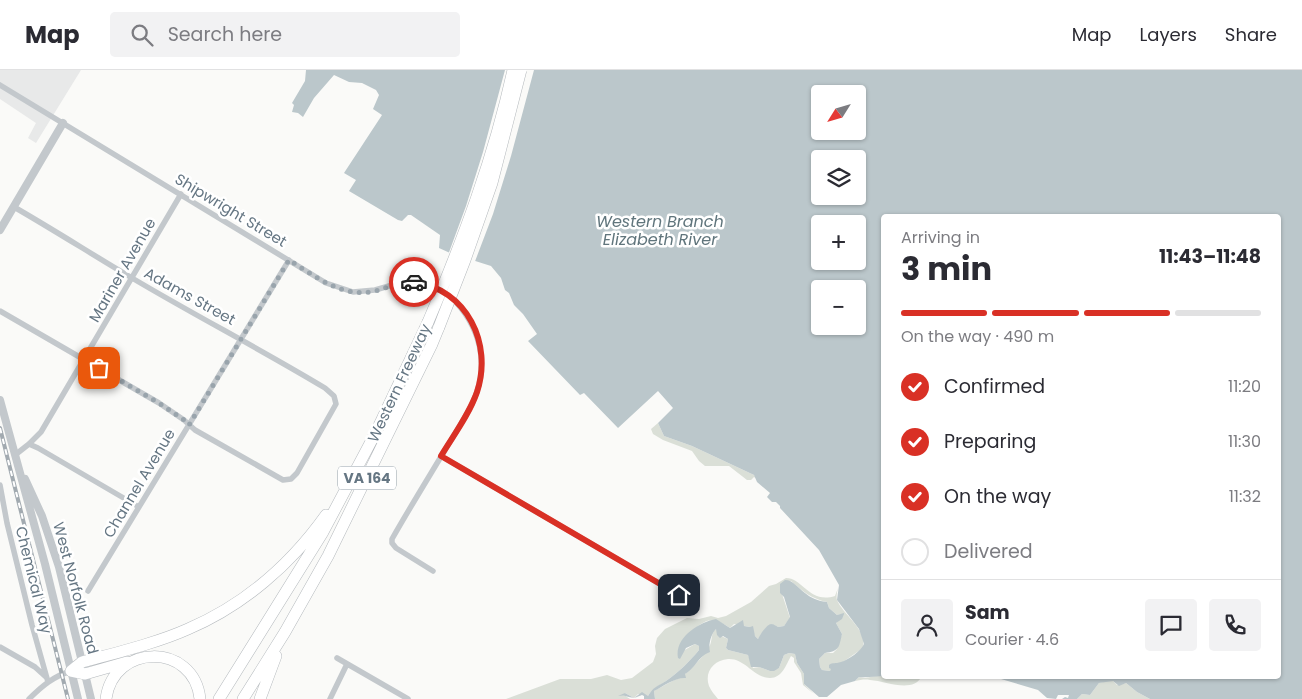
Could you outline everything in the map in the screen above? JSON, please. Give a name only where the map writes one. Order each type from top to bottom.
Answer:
[{"type":"highway","name":"Western Freeway","points":[[219,699],[323,532],[380,425],[459,250],[496,136],[513,70]]},
{"type":"highway","name":"Western Freeway","points":[[243,699],[285,632],[328,556],[432,344],[492,183],[521,70]]},
{"type":"highway","points":[[71,670],[82,662],[177,634],[240,600],[287,562],[315,530],[351,479]]},
{"type":"highway","points":[[260,699],[285,632]]},
{"type":"highway","points":[[71,670],[85,674],[131,661],[156,656],[164,657],[185,668],[195,681],[200,699]]},
{"type":"highway","points":[[106,699],[112,680],[123,666],[131,661]]},
{"type":"street","name":"Shipwright Street","points":[[0,85],[326,283],[346,291],[364,292],[399,283],[415,282],[435,287],[449,295],[461,306],[472,323],[479,340],[482,357],[480,377],[472,404],[392,539],[392,543],[396,548],[433,571]]},
{"type":"street","points":[[0,230],[63,123]]},
{"type":"street","name":"Mariner Avenue","points":[[15,457],[41,432],[181,194]]},
{"type":"street","name":"Adams Street","points":[[14,207],[87,249],[132,278],[241,338],[330,392],[334,396],[336,404],[291,479],[283,480],[189,425]]},
{"type":"street","name":"Channel Avenue","points":[[88,591],[289,260]]},
{"type":"street","points":[[0,311],[159,403],[189,425]]},
{"type":"street","name":"West Norfolk Road","points":[[0,400],[45,564],[78,699]]},
{"type":"street","points":[[29,444],[139,508]]},
{"type":"street","points":[[441,456],[679,595]]},
{"type":"street","name":"West Norfolk Road","points":[[15,457],[42,516],[59,567],[91,699]]},
{"type":"street","name":"Chemical Way","points":[[0,484],[1,499],[48,682]]},
{"type":"street","points":[[0,647],[39,670],[48,682]]},
{"type":"street","points":[[336,658],[401,697],[408,699]]},
{"type":"street","points":[[330,699],[347,664]]},
{"type":"street","points":[[30,699],[48,682],[62,673],[71,670]]},
{"type":"shaded area","points":[[0,70],[81,70],[36,143],[28,138],[36,123],[0,99]]},
{"type":"shaded area","points":[[658,423],[664,436],[692,446],[754,475],[757,479],[754,477],[751,480],[747,480],[729,466],[705,466],[692,451],[663,440],[653,434],[651,429]]},
{"type":"shaded area","points":[[786,578],[792,579],[819,597],[835,596],[838,588],[837,600],[862,635],[863,648],[830,671],[822,670],[819,659],[825,653],[833,653],[837,649],[842,634],[836,623],[843,614],[837,615],[829,608],[827,602],[808,594],[791,581],[780,588],[790,618],[784,626],[778,627],[771,624],[758,639],[750,627],[734,624],[730,628],[723,623],[711,620],[702,623],[686,636],[683,651],[695,644],[699,646],[699,650],[688,663],[654,689],[648,696],[638,694],[634,698],[625,693],[624,695],[630,699],[506,699],[560,679],[591,679],[607,675],[621,680],[632,678],[653,662],[656,654],[657,638],[665,629],[687,618],[699,619],[711,616],[718,618],[726,616],[751,602],[769,586]]},
{"type":"shaded area","points":[[716,629],[721,636],[728,639],[726,648],[748,655],[753,668],[759,667],[770,671],[779,668],[784,655],[789,653],[795,654],[797,663],[804,674],[804,684],[814,694],[803,685],[801,673],[794,662],[794,658],[791,656],[781,673],[770,678],[759,675],[734,660],[728,659],[718,662],[711,668],[708,681],[710,688],[718,699],[655,699],[654,691],[685,676],[709,647]]},
{"type":"shaded area","points":[[881,675],[881,679],[920,679],[912,684],[906,685],[868,680],[855,681],[859,677]]},
{"type":"shaded area","points":[[1113,681],[1117,685],[1126,683],[1150,699],[1077,699],[1082,694],[1090,695],[1099,683]]},
{"type":"water","name":"Western Branch Elizabeth River","points":[[306,70],[1302,70],[1302,699],[1150,699],[1126,683],[1119,686],[1113,681],[1099,683],[1090,695],[1082,694],[1077,699],[1062,699],[1068,698],[1069,695],[1058,695],[1056,699],[1047,698],[1038,690],[1001,679],[1281,679],[1281,214],[881,214],[881,676],[859,677],[855,681],[841,685],[827,697],[819,697],[804,684],[804,674],[797,663],[795,654],[789,653],[784,655],[779,668],[774,671],[751,667],[748,655],[728,650],[726,648],[728,639],[723,636],[720,638],[717,635],[716,629],[710,640],[710,652],[702,657],[685,674],[686,678],[674,680],[654,691],[655,699],[644,699],[642,695],[635,698],[642,692],[648,696],[654,689],[688,663],[699,650],[699,646],[695,644],[686,648],[680,659],[678,658],[680,644],[695,627],[716,619],[730,628],[743,620],[744,626],[753,626],[755,636],[758,639],[763,630],[771,624],[778,627],[784,626],[790,617],[784,597],[780,593],[780,584],[785,580],[793,583],[812,598],[827,602],[829,608],[837,615],[844,613],[842,619],[836,623],[842,634],[839,646],[836,650],[825,653],[819,659],[822,670],[830,671],[829,665],[851,657],[864,644],[859,629],[837,600],[839,585],[819,550],[780,506],[767,497],[770,493],[757,482],[754,475],[692,446],[664,436],[658,423],[673,408],[658,391],[618,428],[584,393],[580,395],[528,341],[537,334],[514,305],[509,293],[505,290],[501,278],[491,266],[439,248],[440,235],[411,215],[408,215],[402,221],[398,220],[349,191],[356,180],[344,173],[382,115],[373,109],[379,95],[376,90],[362,83],[349,82],[334,75],[314,98],[303,117],[298,113],[292,112],[294,105],[292,103],[305,81]]},
{"type":"water","points":[[625,693],[633,698],[618,696]]},
{"type":"pier","points":[[505,70],[534,70],[511,156],[493,214],[474,264],[448,255],[483,152]]},
{"type":"railway","points":[[0,428],[68,699]]},
{"type":"way so far","points":[[99,368],[159,403],[189,425],[289,260],[326,283],[346,291],[364,292],[399,283],[414,282]]},
{"type":"route","points":[[414,282],[435,287],[449,295],[461,306],[477,335],[482,357],[480,377],[472,404],[441,456],[679,595]]}]
